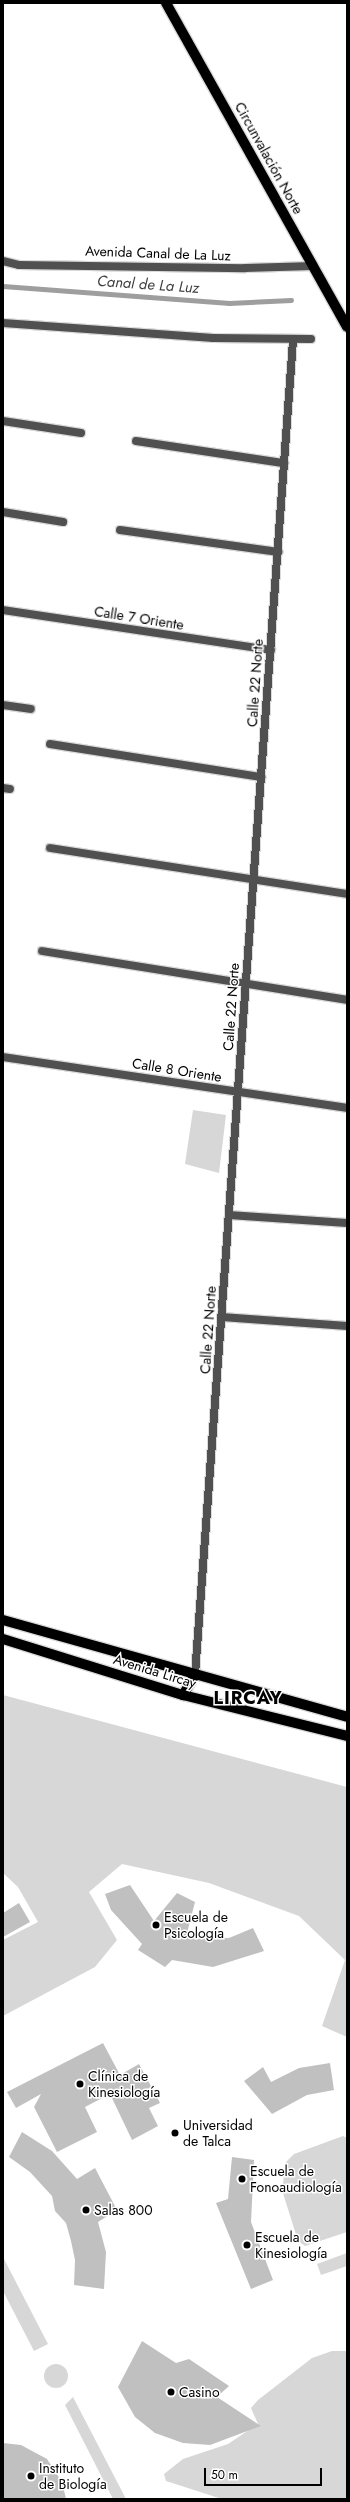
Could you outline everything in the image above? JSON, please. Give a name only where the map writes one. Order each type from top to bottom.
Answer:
[{"type":"main road","name":"Circunvalación Norte","points":[[166,3],[347,327]]},
{"type":"main road","name":"Avenida Lircay","points":[[3,1620],[347,1717]]},
{"type":"main road","name":"Avenida Lircay","points":[[3,1639],[183,1695],[347,1736]]},
{"type":"main road","points":[[183,1695],[195,1675]]},
{"type":"street","name":"Avenida Canal de La Luz","points":[[3,261],[19,265],[245,268],[313,266]]},
{"type":"street","points":[[3,323],[294,340],[310,339]]},
{"type":"street","name":"Calle 22 Norte","points":[[195,1675],[294,340]]},
{"type":"street","points":[[3,421],[81,433]]},
{"type":"street","points":[[136,441],[284,463]]},
{"type":"street","points":[[3,512],[63,522]]},
{"type":"street","points":[[120,530],[278,552]]},
{"type":"street","name":"Calle 7 Oriente","points":[[3,610],[271,650]]},
{"type":"street","points":[[3,704],[31,709]]},
{"type":"street","points":[[50,744],[261,777]]},
{"type":"street","points":[[50,848],[347,894]]},
{"type":"street","points":[[42,951],[347,1000]]},
{"type":"street","name":"Calle 8 Oriente","points":[[3,1057],[347,1108]]},
{"type":"street","points":[[229,1215],[347,1224]]},
{"type":"street","points":[[222,1317],[347,1326]]},
{"type":"shaded area","points":[[193,1110],[226,1115],[219,1173],[185,1164]]},
{"type":"shaded area","points":[[3,1695],[347,1787],[347,2037],[322,2026],[345,1960],[299,1916],[209,1883],[122,1864],[89,1892],[117,1940],[95,1967],[3,2016],[3,1940],[38,1922],[18,1887],[3,1873]]},
{"type":"shaded area","points":[[343,2136],[347,2138],[347,2232],[305,2246],[298,2241],[282,2190],[286,2162],[294,2154]]},
{"type":"shaded area","points":[[347,2253],[347,2266],[321,2275],[317,2264]]},
{"type":"shaded area","points":[[3,2257],[48,2344],[34,2351],[3,2291]]},
{"type":"shaded area","points":[[332,2351],[347,2351],[347,2499],[222,2499],[166,2481],[164,2474],[183,2459],[228,2444],[258,2424],[251,2408],[258,2400],[312,2358]]},
{"type":"shaded area","points":[[56,2364],[64,2368],[68,2376],[64,2384],[56,2388],[48,2384],[44,2376],[48,2368]]},
{"type":"shaded area","points":[[73,2397],[126,2499],[113,2499],[65,2405]]},
{"type":"building","name":"Escuela de Psicología","points":[[130,1885],[154,1921],[177,1893],[195,1902],[186,1937],[229,1938],[253,1928],[264,1951],[213,1967],[172,1960],[165,1967],[138,1950],[142,1944],[111,1910],[105,1894]]},
{"type":"building","points":[[19,1903],[30,1922],[3,1937],[3,1913]]},
{"type":"building","points":[[103,2043],[120,2075],[139,2064],[160,2103],[149,2108],[158,2126],[132,2140],[110,2094],[85,2107],[97,2132],[57,2152],[34,2107],[41,2094],[16,2108],[7,2092]]},
{"type":"building","points":[[330,2063],[334,2090],[307,2095],[272,2114],[244,2081],[263,2067],[271,2082],[299,2068]]},
{"type":"building","name":"Salas 800","points":[[22,2132],[52,2151],[77,2179],[95,2168],[117,2210],[98,2222],[106,2252],[104,2289],[74,2285],[75,2260],[66,2223],[55,2211],[52,2196],[30,2172],[9,2157]]},
{"type":"building","name":"Escuela de Kinesiología","points":[[232,2157],[254,2160],[251,2222],[273,2280],[251,2289],[216,2203],[228,2199]]},
{"type":"building","name":"Casino","points":[[142,2341],[176,2363],[189,2359],[229,2386],[217,2397],[261,2426],[210,2445],[183,2443],[155,2433],[135,2417],[118,2387]]},
{"type":"building","name":"Instituto de Biología","points":[[3,2443],[21,2445],[47,2459],[62,2482],[66,2499],[3,2499]]},
{"type":"waterway","name":"Canal de La Luz","points":[[3,286],[229,303],[291,300]]},
{"type":"place","name":"Escuela de Psicología","points":[[156,1925]]},
{"type":"place","name":"Clínica de Kinesiología","points":[[80,2084]]},
{"type":"place","name":"Universidad de Talca","points":[[175,2133]]},
{"type":"place","name":"Escuela de Fonoaudiología","points":[[242,2179]]},
{"type":"place","name":"Salas 800","points":[[86,2210]]},
{"type":"place","name":"Escuela de Kinesiología","points":[[247,2245]]},
{"type":"place","name":"Casino","points":[[171,2392]]},
{"type":"place","name":"Instituto de Biología","points":[[31,2476]]},
{"type":"district","name":"LIRCAY","points":[[248,1698]]}]
